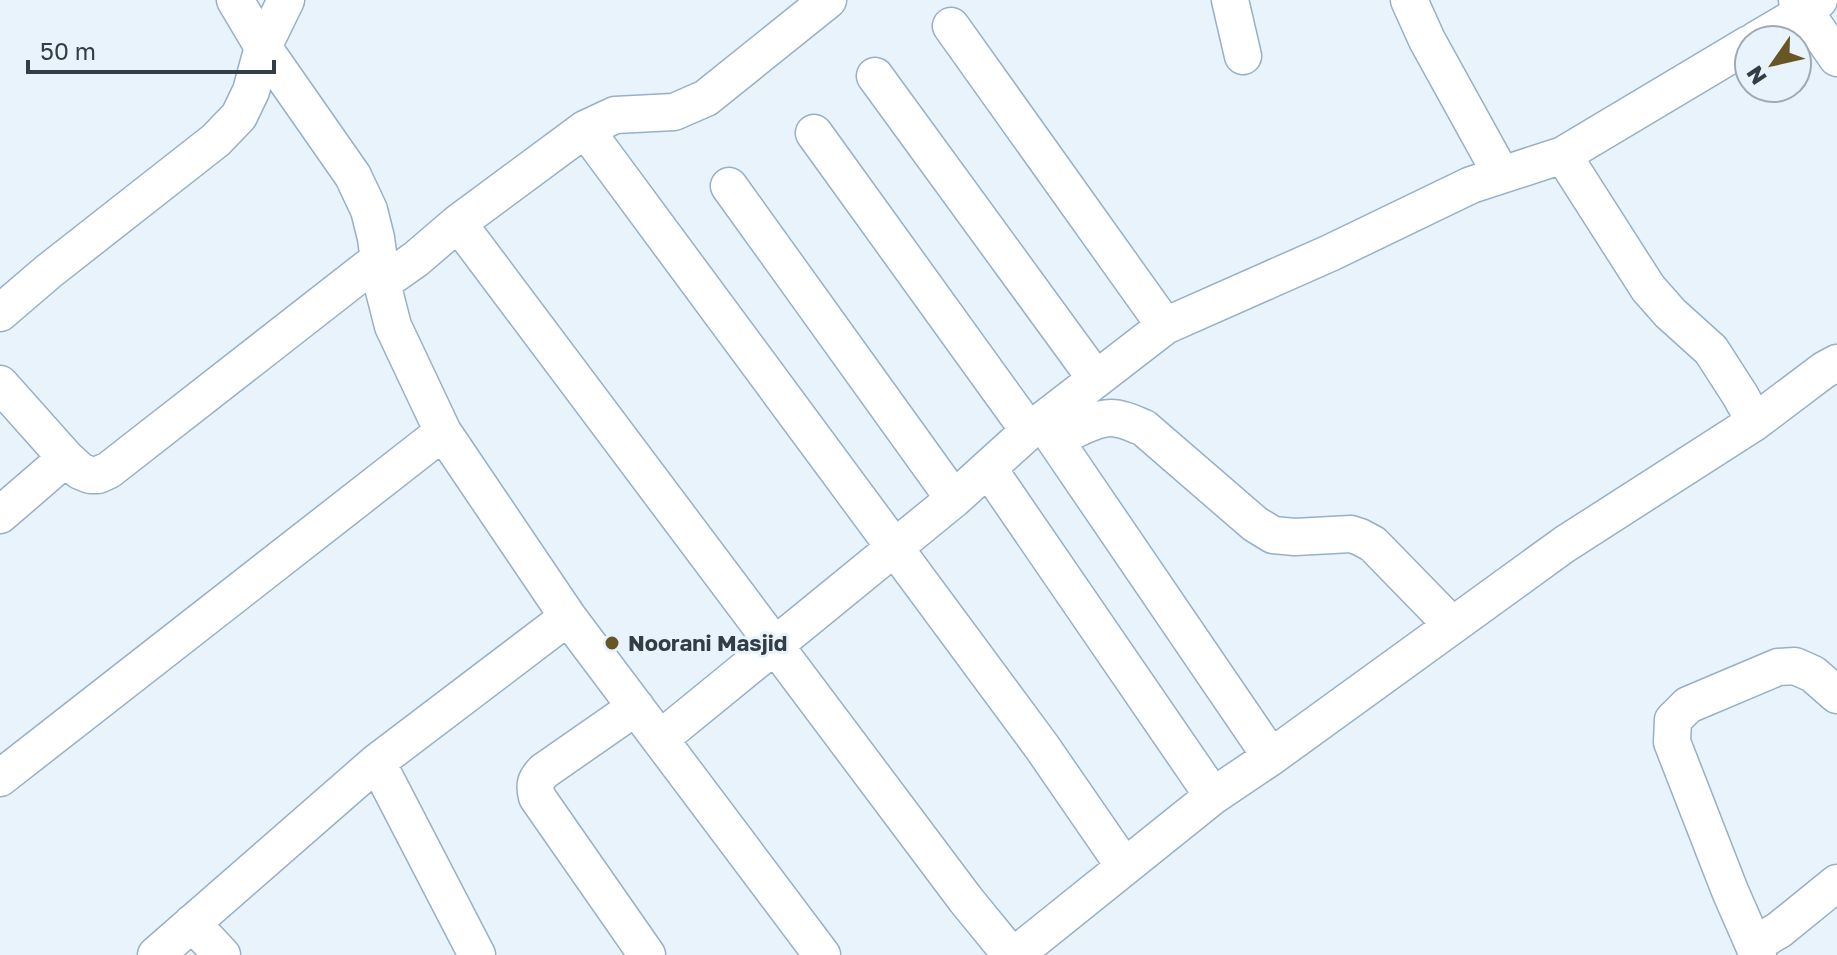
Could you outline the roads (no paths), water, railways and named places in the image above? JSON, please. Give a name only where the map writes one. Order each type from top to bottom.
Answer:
[{"type":"street","points":[[235,0],[263,47],[353,176],[369,210],[393,326],[443,432],[568,617],[822,955]]},
{"type":"street","points":[[0,313],[216,140],[239,116],[251,91],[263,47],[286,0]]},
{"type":"street","points":[[0,384],[80,471],[98,475],[109,470],[380,271],[416,259],[458,223],[585,129],[615,115],[674,112],[706,98],[828,0]]},
{"type":"street","points":[[1230,0],[1243,56]]},
{"type":"street","points":[[1409,0],[1427,40],[1501,174]]},
{"type":"street","points":[[1779,24],[1807,4],[1837,58]]},
{"type":"street","points":[[951,26],[1165,326]]},
{"type":"street","points":[[660,739],[895,548],[988,468],[1042,430],[1096,379],[1165,326],[1330,253],[1471,185],[1563,155],[1733,54]]},
{"type":"street","points":[[875,76],[1096,379]]},
{"type":"street","points":[[585,129],[1042,747],[1124,866]]},
{"type":"street","points":[[814,133],[1042,430],[1271,757]]},
{"type":"street","points":[[1563,155],[1648,288],[1711,350],[1755,422]]},
{"type":"street","points":[[729,186],[954,499]]},
{"type":"street","points":[[458,223],[966,900],[1013,955],[1213,796],[1565,544],[1833,374]]},
{"type":"street","points":[[1042,430],[1112,418],[1144,428],[1255,524],[1273,535],[1351,534],[1373,544],[1452,625]]},
{"type":"street","points":[[0,778],[443,432]]},
{"type":"street","points":[[0,515],[66,458]]},
{"type":"street","points":[[988,468],[1213,796]]},
{"type":"street","points":[[156,955],[377,762],[568,617]]},
{"type":"street","points":[[1837,695],[1813,674],[1795,666],[1778,667],[1688,705],[1673,720],[1672,742],[1756,950],[1837,883]]},
{"type":"street","points":[[636,707],[544,771],[536,779],[534,787],[537,797],[647,955]]},
{"type":"street","points":[[377,762],[477,955]]},
{"type":"street","points":[[192,923],[222,955]]},
{"type":"place","name":"Noorani Masjid","points":[[612,643]]}]
